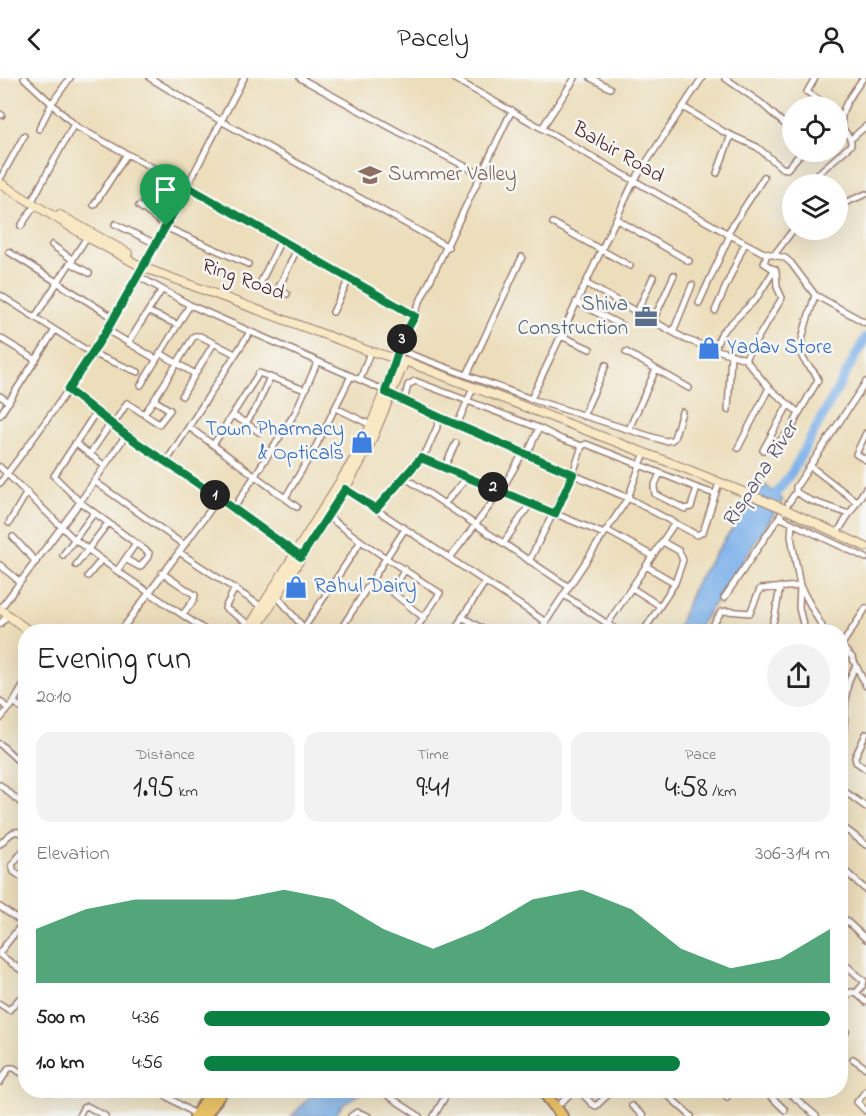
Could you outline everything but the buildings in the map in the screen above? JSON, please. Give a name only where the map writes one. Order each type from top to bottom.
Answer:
[{"type":"highway","points":[[199,1116],[209,1098]]},
{"type":"highway","points":[[199,1116],[216,1098]]},
{"type":"highway","points":[[548,1098],[559,1112],[570,1116]]},
{"type":"street","points":[[24,78],[74,124],[415,316]]},
{"type":"street","points":[[39,129],[52,103],[70,78]]},
{"type":"street","points":[[150,78],[221,121],[448,247]]},
{"type":"street","points":[[0,483],[68,390],[107,330],[188,187],[244,78]]},
{"type":"street","points":[[300,78],[482,175]]},
{"type":"street","name":"Balbir Road","points":[[453,78],[465,81],[728,235],[788,260],[815,295],[866,323]]},
{"type":"street","points":[[542,128],[575,78]]},
{"type":"street","points":[[591,78],[610,88]]},
{"type":"street","points":[[531,399],[634,181],[702,78]]},
{"type":"street","points":[[725,78],[761,103],[782,122]]},
{"type":"street","points":[[813,96],[807,92],[815,78]]},
{"type":"street","points":[[851,139],[843,128],[842,113],[863,78]]},
{"type":"street","points":[[683,107],[731,135],[758,147],[785,169],[793,162]]},
{"type":"street","points":[[254,624],[262,607],[345,489],[373,440],[400,356],[402,339],[512,110]]},
{"type":"street","points":[[21,226],[74,124]]},
{"type":"street","points":[[818,174],[849,147],[851,139],[866,126]]},
{"type":"street","points":[[717,173],[731,135]]},
{"type":"street","points":[[0,180],[24,136]]},
{"type":"street","points":[[94,205],[127,154]]},
{"type":"street","points":[[699,303],[728,235],[764,177]]},
{"type":"street","name":"Ring Road","points":[[0,180],[87,237],[144,265],[370,352],[400,356],[473,388],[785,509],[866,547]]},
{"type":"street","points":[[848,201],[866,194]]},
{"type":"street","name":"Ring Road","points":[[34,202],[144,265],[367,346],[383,354]]},
{"type":"street","points":[[140,206],[165,226],[248,264]]},
{"type":"street","points":[[616,219],[689,261]]},
{"type":"street","points":[[553,223],[630,266]]},
{"type":"street","points":[[115,224],[156,244]]},
{"type":"street","points":[[35,317],[87,237]]},
{"type":"street","points":[[257,290],[281,240]]},
{"type":"street","points":[[745,359],[781,301],[782,296],[776,285],[777,273],[775,269],[764,263],[784,240]]},
{"type":"street","points":[[715,311],[745,243]]},
{"type":"street","points":[[52,245],[89,273]]},
{"type":"street","points":[[287,294],[279,290],[279,287],[297,249]]},
{"type":"street","points":[[9,252],[114,318]]},
{"type":"street","points":[[467,375],[522,257]]},
{"type":"street","points":[[714,350],[722,332],[756,299],[775,269]]},
{"type":"street","points":[[653,321],[674,275]]},
{"type":"street","points":[[138,276],[161,291],[317,363],[628,498],[694,534],[701,535],[704,532],[719,483]]},
{"type":"street","points":[[637,312],[653,277]]},
{"type":"street","points":[[333,312],[349,279]]},
{"type":"street","points":[[585,283],[694,343],[745,359],[769,388],[798,413]]},
{"type":"street","points":[[674,332],[692,285]]},
{"type":"street","points":[[128,343],[161,291]]},
{"type":"street","points":[[0,295],[91,352],[138,372]]},
{"type":"street","points":[[777,444],[792,428],[798,413],[802,412],[818,380],[817,375],[803,360],[801,349],[815,295]]},
{"type":"street","points":[[576,302],[621,325]]},
{"type":"street","points":[[141,385],[190,305]]},
{"type":"street","points":[[149,312],[178,325]]},
{"type":"street","points":[[0,415],[55,330]]},
{"type":"street","points":[[107,330],[156,359]]},
{"type":"street","points":[[166,462],[250,332]]},
{"type":"street","points":[[144,414],[194,336],[200,336],[235,354]]},
{"type":"street","points":[[561,336],[590,350]]},
{"type":"street","points":[[0,338],[36,360]]},
{"type":"street","points":[[182,396],[214,343]]},
{"type":"street","points":[[360,380],[370,352]]},
{"type":"street","points":[[626,352],[689,388]]},
{"type":"street","points":[[160,353],[195,374]]},
{"type":"street","points":[[728,411],[731,354]]},
{"type":"street","points":[[400,356],[467,375],[531,399],[665,441],[672,440],[682,412]]},
{"type":"street","points":[[234,508],[296,413],[317,363]]},
{"type":"street","points":[[583,416],[606,365]]},
{"type":"street","points":[[629,429],[656,369]]},
{"type":"street","points":[[213,445],[259,373],[305,390]]},
{"type":"street","points":[[285,498],[315,448],[351,376]]},
{"type":"street","points":[[246,423],[257,406],[270,377]]},
{"type":"street","points":[[404,400],[408,385],[415,381],[469,400],[561,439],[582,446],[586,444],[715,494]]},
{"type":"street","points":[[724,597],[796,492],[796,487],[866,382]]},
{"type":"street","points":[[457,425],[473,388]]},
{"type":"street","points":[[738,448],[769,388]]},
{"type":"street","points":[[68,390],[126,435],[299,555]]},
{"type":"street","points":[[256,624],[277,596],[389,393]]},
{"type":"street","points":[[0,396],[9,402]]},
{"type":"street","points":[[90,454],[127,403],[159,424],[170,410],[154,400]]},
{"type":"street","points":[[763,450],[788,405]]},
{"type":"street","points":[[336,408],[371,425]]},
{"type":"street","points":[[96,412],[54,474],[80,502],[148,552],[148,557],[139,567],[125,559]]},
{"type":"street","points":[[232,415],[259,432]]},
{"type":"street","points":[[376,509],[421,458],[441,418]]},
{"type":"street","points":[[189,427],[297,507]]},
{"type":"street","points":[[450,558],[501,491],[525,454],[538,428]]},
{"type":"street","points":[[866,433],[856,454],[866,460]]},
{"type":"street","points":[[0,624],[3,611],[20,582],[80,502],[126,435]]},
{"type":"street","points":[[75,443],[105,466]]},
{"type":"street","points":[[444,468],[456,443]]},
{"type":"street","points":[[529,561],[555,514],[573,474],[582,446]]},
{"type":"street","points":[[345,489],[546,622],[628,498],[645,453]]},
{"type":"street","points":[[421,458],[530,504],[605,532],[653,556]]},
{"type":"street","points":[[810,466],[857,502]]},
{"type":"street","points":[[0,467],[74,539],[148,593],[197,624]]},
{"type":"street","points":[[660,473],[654,492],[685,509],[691,507],[697,488]]},
{"type":"street","points":[[404,477],[569,587]]},
{"type":"street","points":[[444,504],[467,478]]},
{"type":"street","points":[[94,481],[184,545]]},
{"type":"street","points":[[837,533],[866,488]]},
{"type":"street","points":[[9,523],[27,492]]},
{"type":"street","points":[[796,492],[809,500],[849,514]]},
{"type":"street","points":[[126,624],[219,498]]},
{"type":"street","points":[[503,544],[530,504]]},
{"type":"street","points":[[63,555],[94,513]]},
{"type":"street","points":[[327,516],[361,542],[440,591],[440,595],[420,624]]},
{"type":"street","points":[[779,517],[866,558]]},
{"type":"street","points":[[76,566],[108,523]]},
{"type":"street","points":[[564,595],[608,624],[674,524]]},
{"type":"street","points":[[792,524],[791,541],[800,586],[799,608],[803,624]]},
{"type":"street","points":[[345,624],[405,529]]},
{"type":"street","points":[[13,537],[36,562]]},
{"type":"street","points":[[310,624],[361,542]]},
{"type":"street","points":[[648,624],[675,583],[683,564],[683,557],[679,551],[663,542]]},
{"type":"street","points":[[117,571],[136,543]]},
{"type":"street","points":[[179,552],[262,607]]},
{"type":"street","points":[[88,576],[101,560]]},
{"type":"street","points":[[0,565],[20,582]]},
{"type":"street","points":[[646,566],[675,583]]},
{"type":"street","points":[[405,569],[392,592],[424,618]]},
{"type":"street","points":[[162,573],[195,595],[194,600],[183,614]]},
{"type":"street","points":[[458,624],[485,582]]},
{"type":"street","points":[[714,624],[721,612],[750,613],[760,589],[800,586]]},
{"type":"street","points":[[800,586],[821,624]]},
{"type":"street","points":[[772,624],[780,587]]},
{"type":"street","points":[[235,588],[225,608],[246,624]]},
{"type":"street","points":[[632,588],[660,606]]},
{"type":"street","points":[[277,596],[301,624]]},
{"type":"street","points":[[848,636],[866,608]]},
{"type":"street","points":[[3,611],[20,624]]},
{"type":"street","points":[[462,617],[474,624]]},
{"type":"street","points":[[848,653],[866,686]]},
{"type":"street","points":[[848,682],[856,666]]},
{"type":"street","points":[[0,719],[18,695]]},
{"type":"street","points":[[0,701],[8,709]]},
{"type":"street","points":[[14,702],[18,705]]},
{"type":"street","points":[[866,734],[855,757],[856,762],[866,769]]},
{"type":"street","points":[[0,744],[18,760]]},
{"type":"street","points":[[0,785],[18,800]]},
{"type":"street","points":[[848,794],[866,807]]},
{"type":"street","points":[[0,844],[14,831],[18,831]]},
{"type":"street","points":[[848,831],[866,845]]},
{"type":"street","points":[[18,858],[12,866],[18,875]]},
{"type":"street","points":[[848,874],[866,890]]},
{"type":"street","points":[[0,907],[18,918]]},
{"type":"street","points":[[848,922],[866,939]]},
{"type":"street","points":[[18,930],[0,953],[18,968]]},
{"type":"street","points":[[848,967],[864,981],[856,993]]},
{"type":"street","points":[[848,994],[856,993],[866,1002]]},
{"type":"street","points":[[0,1004],[9,1010],[18,1000]]},
{"type":"street","points":[[853,1059],[866,1068]]},
{"type":"street","points":[[0,1082],[9,1068],[18,1071]]},
{"type":"street","points":[[866,1091],[857,1102],[866,1111]]},
{"type":"street","points":[[170,1098],[199,1116]]},
{"type":"street","points":[[393,1098],[419,1116]]},
{"type":"street","points":[[434,1116],[444,1098]]},
{"type":"street","points":[[559,1112],[569,1098]]},
{"type":"street","points":[[586,1098],[596,1106],[604,1098]]},
{"type":"street","points":[[671,1098],[691,1116]]},
{"type":"street","points":[[772,1098],[785,1110]]},
{"type":"street","points":[[795,1098],[816,1116]]},
{"type":"street","points":[[79,1116],[83,1108],[87,1106],[105,1116]]},
{"type":"street","points":[[632,1106],[643,1116]]},
{"type":"street","points":[[351,1116],[357,1112],[368,1116]]},
{"type":"water","points":[[765,485],[783,500],[701,624],[679,624],[695,584]]},
{"type":"water","points":[[309,1098],[353,1098],[334,1116],[292,1116]]},
{"type":"waterway","name":"Rispana River","points":[[769,503],[792,472],[866,337]]},
{"type":"place","name":"Summer Valley","points":[[370,175]]},
{"type":"place","name":"Shiva Construction","points":[[646,317]]},
{"type":"place","name":"Yadav Store","points":[[709,348]]},
{"type":"place","name":"Town Pharmacy & Opticals","points":[[362,442]]},
{"type":"place","name":"Rahul Dairy","points":[[296,587]]},
{"type":"route","points":[[188,187],[415,316],[402,339],[385,392],[573,474],[555,514],[421,458],[376,509],[345,489],[301,557],[126,435],[68,390],[107,330],[166,226],[188,187]]}]
